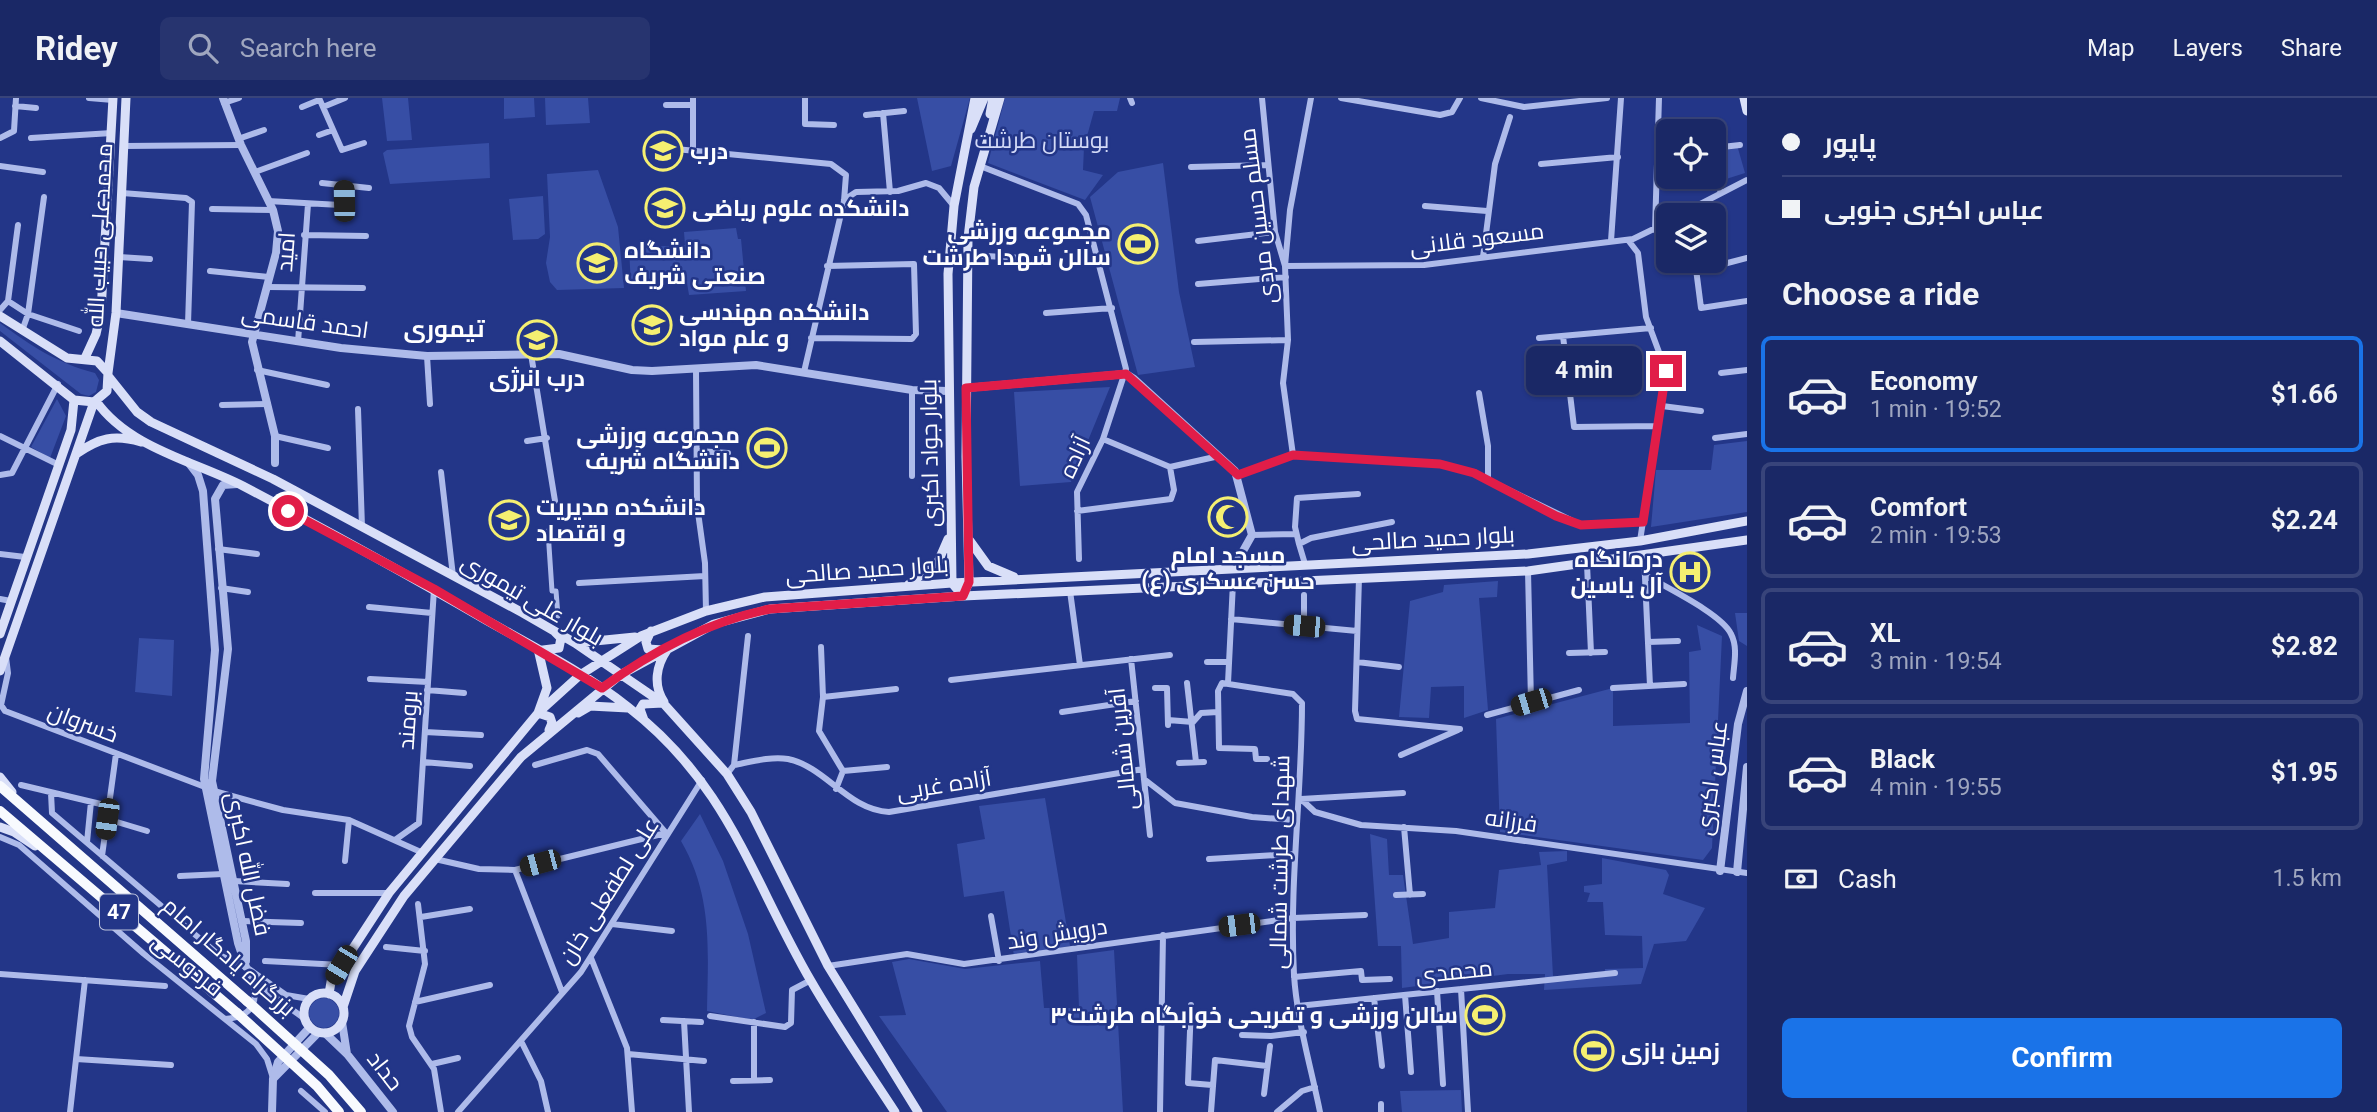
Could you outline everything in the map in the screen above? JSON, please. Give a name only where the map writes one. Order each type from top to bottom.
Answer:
[{"type":"highway","name":"بزرگراه یادگار امام","points":[[0,786],[329,1075],[361,1112]]},
{"type":"highway","name":"بزرگراه یادگار امام","points":[[0,811],[237,1013],[317,1086],[339,1112]]},
{"type":"main road","name":"محمدعلی حبیب الله","points":[[108,375],[116,313],[127,98]]},
{"type":"main road","name":"بلوار جواد اکبری","points":[[951,583],[948,274],[954,206],[975,98]]},
{"type":"main road","points":[[965,141],[984,98]]},
{"type":"main road","points":[[985,147],[993,98]]},
{"type":"main road","name":"بلوار جواد اکبری","points":[[963,596],[969,582],[967,255],[971,208],[1000,98]]},
{"type":"main road","points":[[1744,98],[1747,111]]},
{"type":"main road","name":"محمدعلی حبیب الله","points":[[80,359],[99,327],[113,99]]},
{"type":"main road","points":[[103,271],[118,272]]},
{"type":"main road","points":[[0,316],[22,331],[80,359]]},
{"type":"main road","points":[[0,341],[58,384],[74,400],[95,401]]},
{"type":"main road","name":"بلوار علی تیموری","points":[[80,359],[97,361],[137,412],[151,422],[274,479],[554,631],[664,704],[727,774],[751,813],[828,966],[918,1112]]},
{"type":"main road","points":[[0,671],[95,401],[107,391],[108,375]]},
{"type":"main road","points":[[948,390],[966,388]]},
{"type":"main road","points":[[0,634],[24,557],[71,429],[74,400]]},
{"type":"main road","name":"بلوار علی تیموری","points":[[95,401],[113,421],[153,446],[240,485],[434,589],[602,688],[646,722],[702,780],[731,824],[811,980],[895,1112]]},
{"type":"main road","points":[[75,455],[107,438],[123,437],[153,446]]},
{"type":"main road","name":"بلوار حمید صالحی","points":[[329,994],[331,982],[341,965],[389,893],[538,713],[580,675],[641,636],[706,611],[765,597],[951,583],[1528,554],[1640,541],[1747,521]]},
{"type":"main road","points":[[905,587],[938,562],[950,531]]},
{"type":"main road","points":[[968,537],[976,554],[988,566],[1018,580]]},
{"type":"main road","name":"بلوار حمید صالحی","points":[[343,1007],[346,990],[355,971],[404,896],[521,757],[549,730],[620,675],[714,624],[770,609],[963,596],[1528,571],[1744,541]]},
{"type":"main road","points":[[1233,583],[1234,568]]},
{"type":"main road","points":[[1014,594],[1009,587],[1018,580]]},
{"type":"main road","points":[[951,583],[963,596]]},
{"type":"main road","points":[[15,588],[27,593]]},
{"type":"main road","points":[[651,630],[646,642],[648,649],[654,652],[668,649]]},
{"type":"main road","points":[[549,730],[552,723],[550,716],[538,713],[547,688],[538,649],[549,652],[559,648],[561,638],[554,631]]},
{"type":"main road","points":[[575,643],[641,636]]},
{"type":"main road","points":[[646,722],[640,709],[643,704],[664,704],[659,695],[657,676],[668,649]]},
{"type":"main road","points":[[549,730],[590,706],[629,708]]},
{"type":"main road","points":[[0,777],[26,809]]},
{"type":"main road","points":[[0,827],[13,832],[75,874]]},
{"type":"main road","points":[[318,994],[329,994],[338,998],[343,1007],[342,1022],[334,1030],[315,1028],[304,1008],[309,999],[318,994]]},
{"type":"street","points":[[89,98],[113,99]]},
{"type":"street","points":[[239,98],[223,100],[239,142],[273,211],[278,231],[267,287],[253,335],[257,370],[275,436],[275,463]]},
{"type":"street","points":[[323,107],[345,98]]},
{"type":"street","points":[[805,98],[805,124],[834,125]]},
{"type":"street","name":"مسلم حسین مردی","points":[[1262,98],[1275,232],[1286,277],[1288,340],[1283,383],[1293,455]]},
{"type":"street","points":[[1285,266],[1290,211],[1311,98]]},
{"type":"street","points":[[1340,98],[1440,115],[1452,112],[1460,98]]},
{"type":"street","points":[[1481,98],[1511,106],[1607,98]]},
{"type":"street","points":[[1611,241],[1621,98]]},
{"type":"street","points":[[1658,119],[1659,98]]},
{"type":"street","points":[[302,107],[319,99],[342,150],[364,143]]},
{"type":"street","points":[[666,106],[693,101],[693,150]]},
{"type":"street","points":[[0,138],[14,131],[15,102],[36,108]]},
{"type":"street","points":[[866,115],[904,111]]},
{"type":"street","points":[[884,113],[890,192]]},
{"type":"street","points":[[1483,257],[1495,164],[1510,117]]},
{"type":"street","points":[[124,146],[239,142],[264,130]]},
{"type":"street","points":[[319,135],[333,130]]},
{"type":"street","points":[[32,138],[112,133]]},
{"type":"street","points":[[1726,147],[1740,145]]},
{"type":"street","points":[[665,148],[836,165],[846,175],[844,201],[804,372]]},
{"type":"street","points":[[255,172],[307,153]]},
{"type":"street","points":[[1541,164],[1618,157]]},
{"type":"street","points":[[1191,167],[1267,165]]},
{"type":"street","points":[[0,166],[43,173]]},
{"type":"street","points":[[980,166],[1078,204],[1086,215],[1112,308],[1126,374],[1238,475],[1252,535],[1234,568]]},
{"type":"street","points":[[1654,229],[1656,180]]},
{"type":"street","points":[[1704,203],[1747,180]]},
{"type":"street","points":[[322,183],[369,188]]},
{"type":"street","points":[[844,201],[856,191],[890,192],[930,184],[944,192],[954,206]]},
{"type":"street","points":[[308,204],[340,205],[344,201],[344,186]]},
{"type":"street","points":[[1720,189],[1721,193]]},
{"type":"street","points":[[122,193],[186,198],[192,202],[188,324]]},
{"type":"street","points":[[22,331],[28,314],[44,197]]},
{"type":"street","name":"امید","points":[[268,201],[308,204],[298,342]]},
{"type":"street","points":[[1425,206],[1487,211]]},
{"type":"street","points":[[212,209],[273,211]]},
{"type":"street","points":[[0,310],[8,301],[18,225]]},
{"type":"street","name":"مسعود قلانی","points":[[1285,266],[1416,265],[1628,240],[1654,229]]},
{"type":"street","points":[[1198,241],[1275,232]]},
{"type":"street","points":[[304,235],[366,236]]},
{"type":"street","points":[[1628,240],[1638,253],[1644,306],[1666,371],[1640,541]]},
{"type":"street","points":[[967,255],[1024,258]]},
{"type":"street","points":[[119,257],[150,259]]},
{"type":"street","points":[[1726,263],[1747,258]]},
{"type":"street","points":[[811,338],[914,337],[914,264],[827,265]]},
{"type":"street","points":[[210,271],[269,277]]},
{"type":"street","points":[[1697,273],[1701,308],[1747,300]]},
{"type":"street","points":[[1198,284],[1286,277]]},
{"type":"street","points":[[267,287],[363,288]]},
{"type":"street","points":[[8,301],[28,314],[79,331]]},
{"type":"street","points":[[1046,313],[1112,308]]},
{"type":"street","name":"احمد قاسمی","points":[[116,313],[298,342],[428,356],[559,354],[632,370],[696,369],[746,364],[912,390],[948,390]]},
{"type":"street","points":[[1539,338],[1651,328]]},
{"type":"street","points":[[1563,336],[1574,427],[1658,426]]},
{"type":"street","points":[[1194,342],[1288,340]]},
{"type":"street","points":[[531,354],[538,414],[547,439],[555,501]]},
{"type":"street","points":[[428,356],[429,404]]},
{"type":"street","points":[[696,369],[697,505],[706,611]]},
{"type":"street","points":[[257,370],[327,385]]},
{"type":"street","points":[[1721,373],[1747,370]]},
{"type":"street","points":[[966,388],[1126,374]]},
{"type":"street","name":"آزاده","points":[[1079,559],[1079,484],[1103,439],[1126,374]]},
{"type":"street","points":[[0,475],[12,473],[58,384]]},
{"type":"street","points":[[912,390],[912,476]]},
{"type":"street","points":[[1479,393],[1488,446],[1488,479]]},
{"type":"street","points":[[222,405],[268,404]]},
{"type":"street","points":[[1662,406],[1701,411]]},
{"type":"street","points":[[358,409],[362,527]]},
{"type":"street","points":[[1715,438],[1747,434]]},
{"type":"street","points":[[0,436],[58,465]]},
{"type":"street","points":[[275,436],[328,448]]},
{"type":"street","points":[[527,441],[547,439]]},
{"type":"street","points":[[1103,439],[1170,467],[1219,456]]},
{"type":"street","points":[[698,452],[728,453]]},
{"type":"street","points":[[1238,475],[1293,455],[1440,464],[1488,479],[1556,516],[1581,525],[1599,527],[1643,522]]},
{"type":"street","name":"فضل الله اکبری","points":[[188,462],[198,475],[203,501],[214,628],[214,670],[203,773],[243,921],[246,967]]},
{"type":"street","points":[[1077,511],[1171,499],[1174,494],[1170,467]]},
{"type":"street","points":[[441,472],[453,576]]},
{"type":"street","points":[[203,501],[210,496],[215,499],[226,484],[240,485]]},
{"type":"street","points":[[1305,564],[1296,534],[1297,498],[1358,494]]},
{"type":"street","name":"فضل الله اکبری","points":[[215,499],[226,627],[227,681],[209,789],[223,874],[246,967]]},
{"type":"street","points":[[1299,544],[1324,533],[1392,522]]},
{"type":"street","points":[[548,531],[552,591],[556,591],[558,616]]},
{"type":"street","points":[[1252,535],[1296,534]]},
{"type":"street","points":[[218,549],[257,554]]},
{"type":"street","points":[[0,554],[24,557]]},
{"type":"street","points":[[1644,556],[1650,686]]},
{"type":"street","points":[[1587,564],[1591,653]]},
{"type":"street","points":[[1528,571],[1531,702]]},
{"type":"street","points":[[1645,575],[1719,620],[1731,632],[1735,649],[1733,678]]},
{"type":"street","points":[[579,583],[705,576]]},
{"type":"street","points":[[1359,578],[1355,711],[1362,721],[1460,729],[1401,755]]},
{"type":"street","points":[[1233,583],[1228,683],[1219,687],[1219,748],[1255,749],[1255,759],[1267,760]]},
{"type":"street","points":[[221,588],[248,592]]},
{"type":"street","name":"برومند","points":[[395,840],[419,823],[434,589]]},
{"type":"street","points":[[1070,591],[1080,665]]},
{"type":"street","points":[[1304,595],[1304,626]]},
{"type":"street","points":[[0,599],[11,601]]},
{"type":"street","points":[[369,607],[432,613]]},
{"type":"street","points":[[1231,620],[1357,631]]},
{"type":"street","points":[[214,628],[226,627]]},
{"type":"street","points":[[727,774],[734,765],[748,636]]},
{"type":"street","points":[[1648,642],[1678,641]]},
{"type":"street","points":[[821,648],[822,697],[819,731],[843,771]]},
{"type":"street","points":[[1569,653],[1605,652]]},
{"type":"street","name":"خسروان","points":[[5,654],[9,668],[1,701],[5,711],[209,789],[283,810],[348,820],[423,853]]},
{"type":"street","points":[[951,681],[1170,655]]},
{"type":"street","name":"آفرین شمالی","points":[[1131,659],[1150,835]]},
{"type":"street","points":[[1206,662],[1228,662]]},
{"type":"street","points":[[1357,662],[1399,667]]},
{"type":"street","points":[[370,679],[464,693]]},
{"type":"street","points":[[1179,763],[1200,762],[1187,683]]},
{"type":"street","name":"شهدای طرشت شمالی","points":[[1228,683],[1298,696],[1302,706],[1301,799],[1295,820],[1294,976],[1320,1112]]},
{"type":"street","points":[[1612,688],[1684,684]]},
{"type":"street","points":[[1155,688],[1167,688],[1168,722],[1193,722],[1201,713],[1218,712]]},
{"type":"street","points":[[822,697],[896,689]]},
{"type":"street","points":[[1487,715],[1579,690]]},
{"type":"street","name":"عباس اکبری","points":[[1720,870],[1738,724],[1747,691]]},
{"type":"street","points":[[1062,712],[1136,701]]},
{"type":"street","points":[[425,732],[481,735]]},
{"type":"street","points":[[435,859],[480,869],[514,870],[666,834],[598,754],[587,750],[535,765]]},
{"type":"street","points":[[102,856],[116,754]]},
{"type":"street","name":"آزاده غربی","points":[[734,765],[785,759],[812,769],[836,789],[873,809],[889,812],[1143,769]]},
{"type":"street","points":[[423,762],[470,766]]},
{"type":"street","name":"عباس اکبری","points":[[1737,872],[1747,767]]},
{"type":"street","points":[[843,771],[887,768]]},
{"type":"street","points":[[836,789],[843,771]]},
{"type":"street","points":[[1144,779],[1175,803],[1252,817],[1295,820]]},
{"type":"street","name":"علی لطفعلی خان","points":[[458,1112],[591,958],[702,780]]},
{"type":"street","points":[[21,785],[109,806]]},
{"type":"street","points":[[51,793],[52,813],[205,944],[229,961],[246,967],[286,995],[309,999]]},
{"type":"street","points":[[1301,799],[1403,793]]},
{"type":"street","name":"فرزانه","points":[[1301,799],[1315,812],[1352,823],[1455,831],[1747,873]]},
{"type":"street","points":[[87,842],[91,802]]},
{"type":"street","points":[[107,819],[147,831]]},
{"type":"street","points":[[345,861],[348,820]]},
{"type":"street","points":[[1404,828],[1410,895]]},
{"type":"street","name":"فردوسی","points":[[0,838],[19,845],[144,954],[256,1044],[267,1059],[273,1079]]},
{"type":"street","points":[[1209,859],[1294,854]]},
{"type":"street","points":[[514,870],[562,992]]},
{"type":"street","points":[[180,876],[223,874]]},
{"type":"street","points":[[234,881],[286,884]]},
{"type":"street","points":[[315,893],[389,893]]},
{"type":"street","points":[[1396,895],[1423,894]]},
{"type":"street","points":[[418,904],[425,951],[423,977],[409,1021],[410,1033],[432,1064],[441,1112]]},
{"type":"street","points":[[421,917],[470,909]]},
{"type":"street","name":"درویش‌ وند","points":[[828,966],[907,954],[964,964],[999,961],[1163,935],[1293,919],[1365,915]]},
{"type":"street","points":[[991,916],[999,961]]},
{"type":"street","points":[[243,921],[301,923]]},
{"type":"street","points":[[612,924],[672,931]]},
{"type":"street","points":[[1160,1112],[1163,935]]},
{"type":"street","points":[[386,947],[425,951]]},
{"type":"street","points":[[591,958],[613,1009],[628,1054],[632,1112]]},
{"type":"street","points":[[265,961],[341,965]]},
{"type":"street","points":[[225,1019],[243,1016],[254,1006],[257,995],[246,967]]},
{"type":"street","points":[[246,967],[269,993],[315,1028],[278,1062],[273,1079],[272,1112]]},
{"type":"street","points":[[1294,976],[1361,971],[1363,980],[1390,979]]},
{"type":"street","name":"محمدی","points":[[1298,1006],[1615,973]]},
{"type":"street","points":[[0,974],[165,986]]},
{"type":"street","points":[[70,1112],[85,980]]},
{"type":"street","points":[[710,1016],[788,1026],[791,1023],[792,990],[811,980]]},
{"type":"street","points":[[415,1002],[490,985]]},
{"type":"street","points":[[1461,989],[1468,1112]]},
{"type":"street","points":[[1437,991],[1443,1084]]},
{"type":"street","points":[[1405,995],[1411,1072]]},
{"type":"street","points":[[1374,998],[1382,1066]]},
{"type":"street","points":[[1191,1005],[1188,1083],[1212,1085]]},
{"type":"street","points":[[663,1020],[701,1022]]},
{"type":"street","points":[[684,1021],[689,1112]]},
{"type":"street","points":[[342,1022],[347,1054]]},
{"type":"street","points":[[754,1023],[754,1080]]},
{"type":"street","name":"حداد","points":[[315,1028],[347,1054],[393,1112]]},
{"type":"street","points":[[1242,1035],[1271,1036],[1304,1032]]},
{"type":"street","points":[[521,1041],[541,1081],[548,1112]]},
{"type":"street","points":[[1264,1094],[1270,1046]]},
{"type":"street","points":[[628,1054],[704,1061]]},
{"type":"street","points":[[432,1064],[458,1058]]},
{"type":"street","points":[[76,1059],[171,1065]]},
{"type":"street","points":[[1211,1112],[1215,1060],[1267,1066]]},
{"type":"street","points":[[733,1081],[770,1080]]},
{"type":"street","points":[[1278,1112],[1302,1091],[1315,1087]]},
{"type":"street","points":[[301,1090],[325,1112]]},
{"type":"green space","points":[[382,98],[408,98],[412,140],[387,141]]},
{"type":"green space","points":[[504,98],[534,98],[535,117],[504,119]]},
{"type":"green space","points":[[545,98],[588,98],[590,123],[546,125]]},
{"type":"green space","points":[[917,98],[970,98],[951,166],[932,171]]},
{"type":"green space","name":"بوستان طرشت","points":[[1005,98],[1120,98],[1117,111],[1094,111],[1084,147],[1083,170],[1103,175],[1085,200],[988,163]]},
{"type":"green space","points":[[489,143],[490,178],[390,184],[383,153],[387,150]]},
{"type":"green space","points":[[1737,145],[1745,173],[1726,179],[1726,148]]},
{"type":"green space","name":"مجموعه ورزشی سالن شهدا طرشت","points":[[1163,163],[1179,292],[1195,367],[1138,375],[1090,197],[1118,172]]},
{"type":"green space","points":[[598,170],[618,227],[624,288],[557,290],[550,282],[546,263],[550,237],[547,174]]},
{"type":"green space","points":[[543,196],[545,234],[538,239],[513,240],[509,199]]},
{"type":"green space","points":[[736,228],[738,239],[741,239],[746,291],[689,295],[687,283],[631,286],[629,248],[685,245],[684,232]]},
{"type":"green space","points":[[0,323],[45,353],[95,373],[99,380],[96,392],[89,396],[81,394],[0,331]]},
{"type":"green space","points":[[1110,387],[1071,482],[1020,486],[1014,392]]},
{"type":"green space","points":[[57,399],[66,416],[50,458],[31,447]]},
{"type":"green space","points":[[1747,441],[1747,512],[1651,527],[1656,470],[1711,470],[1714,445]]},
{"type":"green space","points":[[1498,581],[1497,597],[1479,598],[1488,710],[1464,718],[1464,686],[1431,687],[1429,718],[1399,717],[1410,601],[1443,592],[1444,585]]},
{"type":"green space","points":[[1735,613],[1747,613],[1747,646],[1739,641]]},
{"type":"green space","points":[[1697,625],[1722,636],[1712,848],[1703,860],[1500,832],[1496,719],[1613,688],[1613,726],[1690,723],[1689,652],[1701,650]]},
{"type":"green space","points":[[139,638],[174,640],[172,696],[135,692]]},
{"type":"green space","points":[[1045,798],[1070,946],[1014,956],[1004,891],[964,897],[957,844],[985,839],[979,806]]},
{"type":"green space","points":[[700,814],[723,861],[748,934],[766,1013],[752,1020],[707,1011],[708,945],[704,903],[699,882],[681,841]]},
{"type":"green space","points":[[1370,834],[1387,839],[1389,875],[1403,875],[1413,944],[1449,938],[1449,912],[1495,908],[1499,870],[1541,865],[1539,852],[1567,851],[1567,861],[1547,865],[1553,976],[1604,977],[1605,969],[1643,968],[1642,936],[1605,935],[1603,902],[1587,902],[1590,893],[1584,892],[1584,886],[1602,884],[1602,858],[1666,870],[1669,875],[1663,894],[1705,908],[1686,941],[1654,944],[1641,984],[1544,990],[1545,974],[1508,974],[1402,988],[1401,946],[1378,946]]},
{"type":"green space","points":[[1114,950],[1123,1112],[947,1112],[879,1016],[906,1015],[892,962],[909,959],[965,969],[1040,961],[1044,1008],[1079,1008],[1077,955]]},
{"type":"green space","points":[[324,998],[330,999],[338,1007],[338,1019],[330,1027],[324,1028],[318,1027],[310,1019],[309,1013],[310,1007],[318,999]]},
{"type":"green space","name":"زمین بازی","points":[[1579,1038],[1608,1038],[1608,1064],[1579,1064]]},
{"type":"green space","points":[[1461,1090],[1462,1112],[1402,1112],[1400,1091]]},
{"type":"place","name":"درب","points":[[663,151]]},
{"type":"place","name":"دانشکده علوم ریاضی","points":[[665,208]]},
{"type":"place","name":"مجموعه ورزشی سالن شهدا طرشت","points":[[1138,244]]},
{"type":"place","name":"دانشگاه صنعتی شریف","points":[[597,263]]},
{"type":"place","name":"دانشکده مهندسی و علم مواد","points":[[652,325]]},
{"type":"place","name":"درب انرژی","points":[[537,340]]},
{"type":"place","name":"مجموعه ورزشی دانشگاه شریف","points":[[767,448]]},
{"type":"place","name":"مسجد امام حسن عسکری (ع)","points":[[1228,517]]},
{"type":"place","name":"دانشکده مدیریت و اقتصاد","points":[[509,520]]},
{"type":"place","name":"درمانگاه آل یاسین","points":[[1690,572]]},
{"type":"place","name":"سالن ورزشی و تفریحی خوابگاه طرشت۳","points":[[1485,1015]]},
{"type":"place","name":"زمین بازی","points":[[1594,1051]]},
{"type":"district","name":"تیموری","points":[[444,329]]},
{"type":"route","points":[[288,511],[434,589],[602,688],[678,641],[741,615],[770,609],[963,596],[969,582],[966,388],[1126,374],[1135,379],[1238,475],[1293,455],[1440,464],[1474,473],[1556,516],[1581,525],[1599,527],[1643,522],[1666,371]]}]
